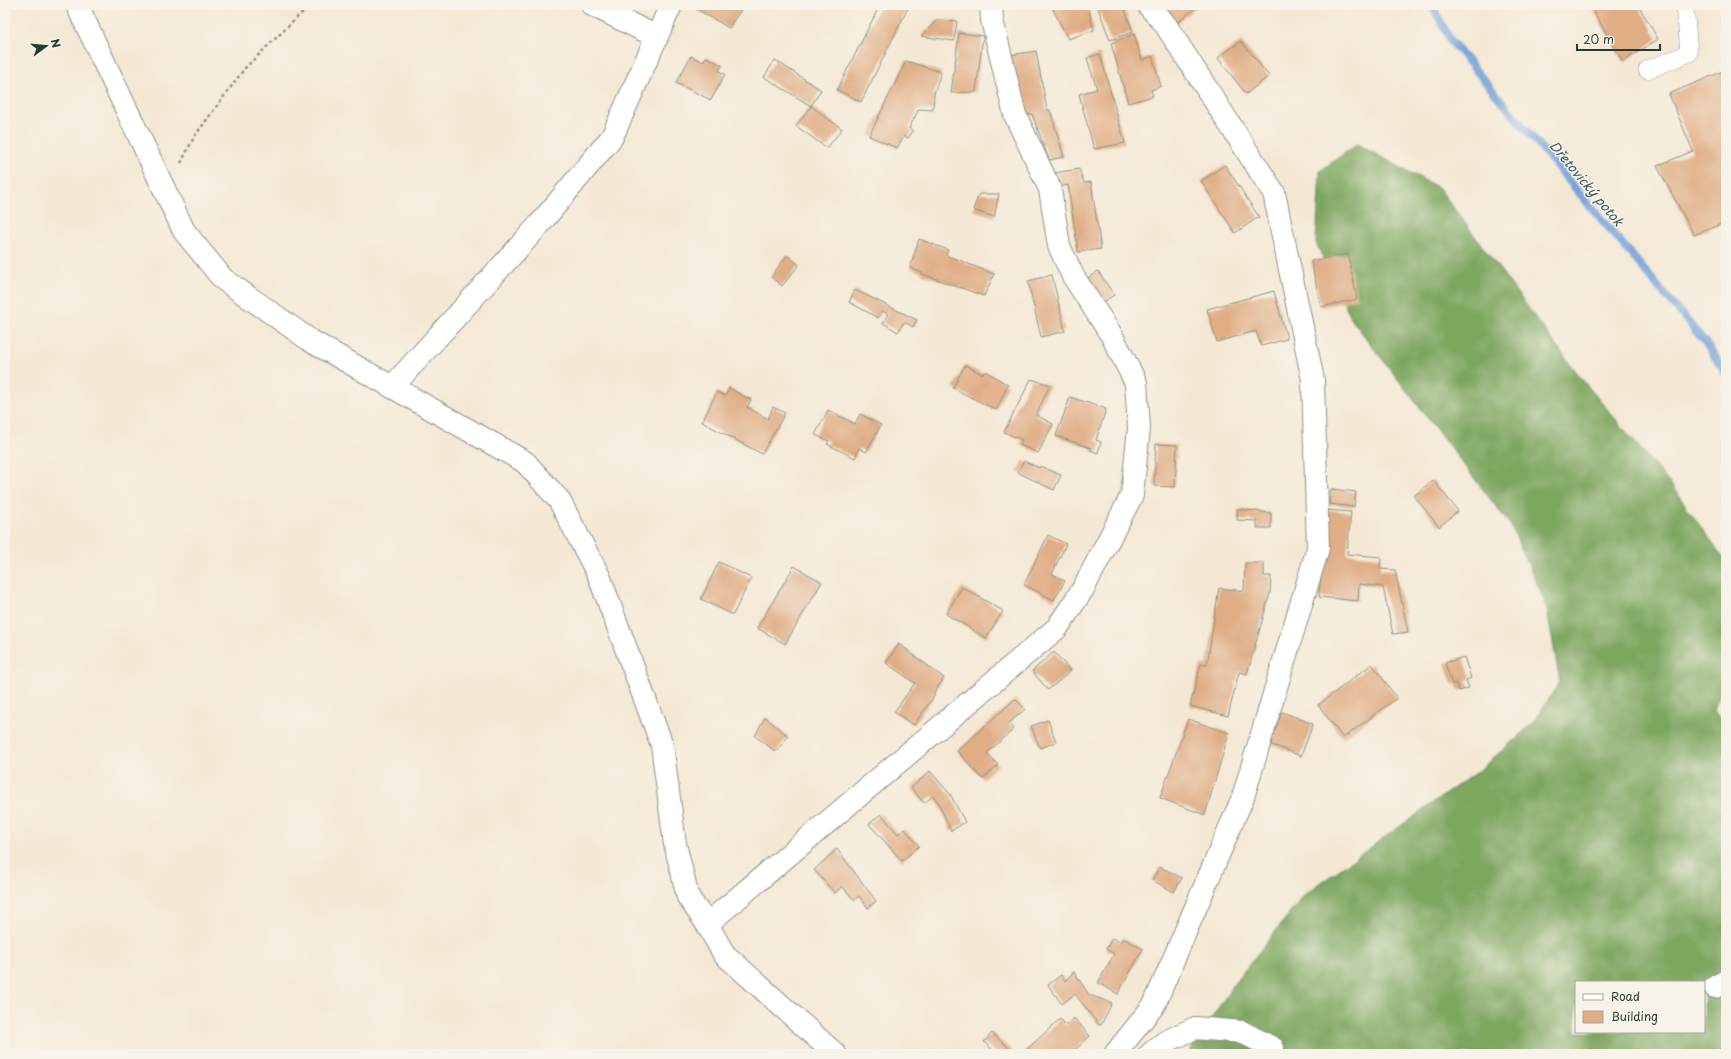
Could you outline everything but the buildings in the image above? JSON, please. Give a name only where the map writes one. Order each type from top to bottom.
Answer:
[{"type":"street","points":[[77,5],[184,231],[223,279],[311,341],[525,462],[559,500],[599,576],[662,746],[675,844],[688,897],[707,924],[724,954],[835,1054]]},
{"type":"street","points":[[592,5],[657,36]]},
{"type":"street","points":[[392,387],[539,225],[612,137],[671,5]]},
{"type":"street","points":[[707,924],[1057,628],[1083,590],[1132,495],[1139,428],[1136,383],[1112,336],[1073,276],[1059,246],[1050,189],[1015,115],[992,20],[991,5]]},
{"type":"street","points":[[1115,1054],[1154,1005],[1243,796],[1318,548],[1313,380],[1274,193],[1165,24],[1148,5]]},
{"type":"street","points":[[1150,1054],[1166,1042],[1195,1028],[1242,1032],[1273,1048]]},
{"type":"lane","points":[[1647,70],[1689,53],[1685,5]]},
{"type":"path","points":[[165,192],[194,137],[245,68],[310,5]]},
{"type":"green space","points":[[1357,144],[1439,188],[1576,372],[1671,485],[1726,562],[1726,675],[1714,710],[1726,729],[1726,1054],[1188,1054],[1236,981],[1305,894],[1482,768],[1531,725],[1560,682],[1546,604],[1511,526],[1352,320],[1316,243],[1320,171]]},
{"type":"waterway","name":"Dřetovický potok","points":[[1432,5],[1451,41],[1705,342],[1726,374]]}]
